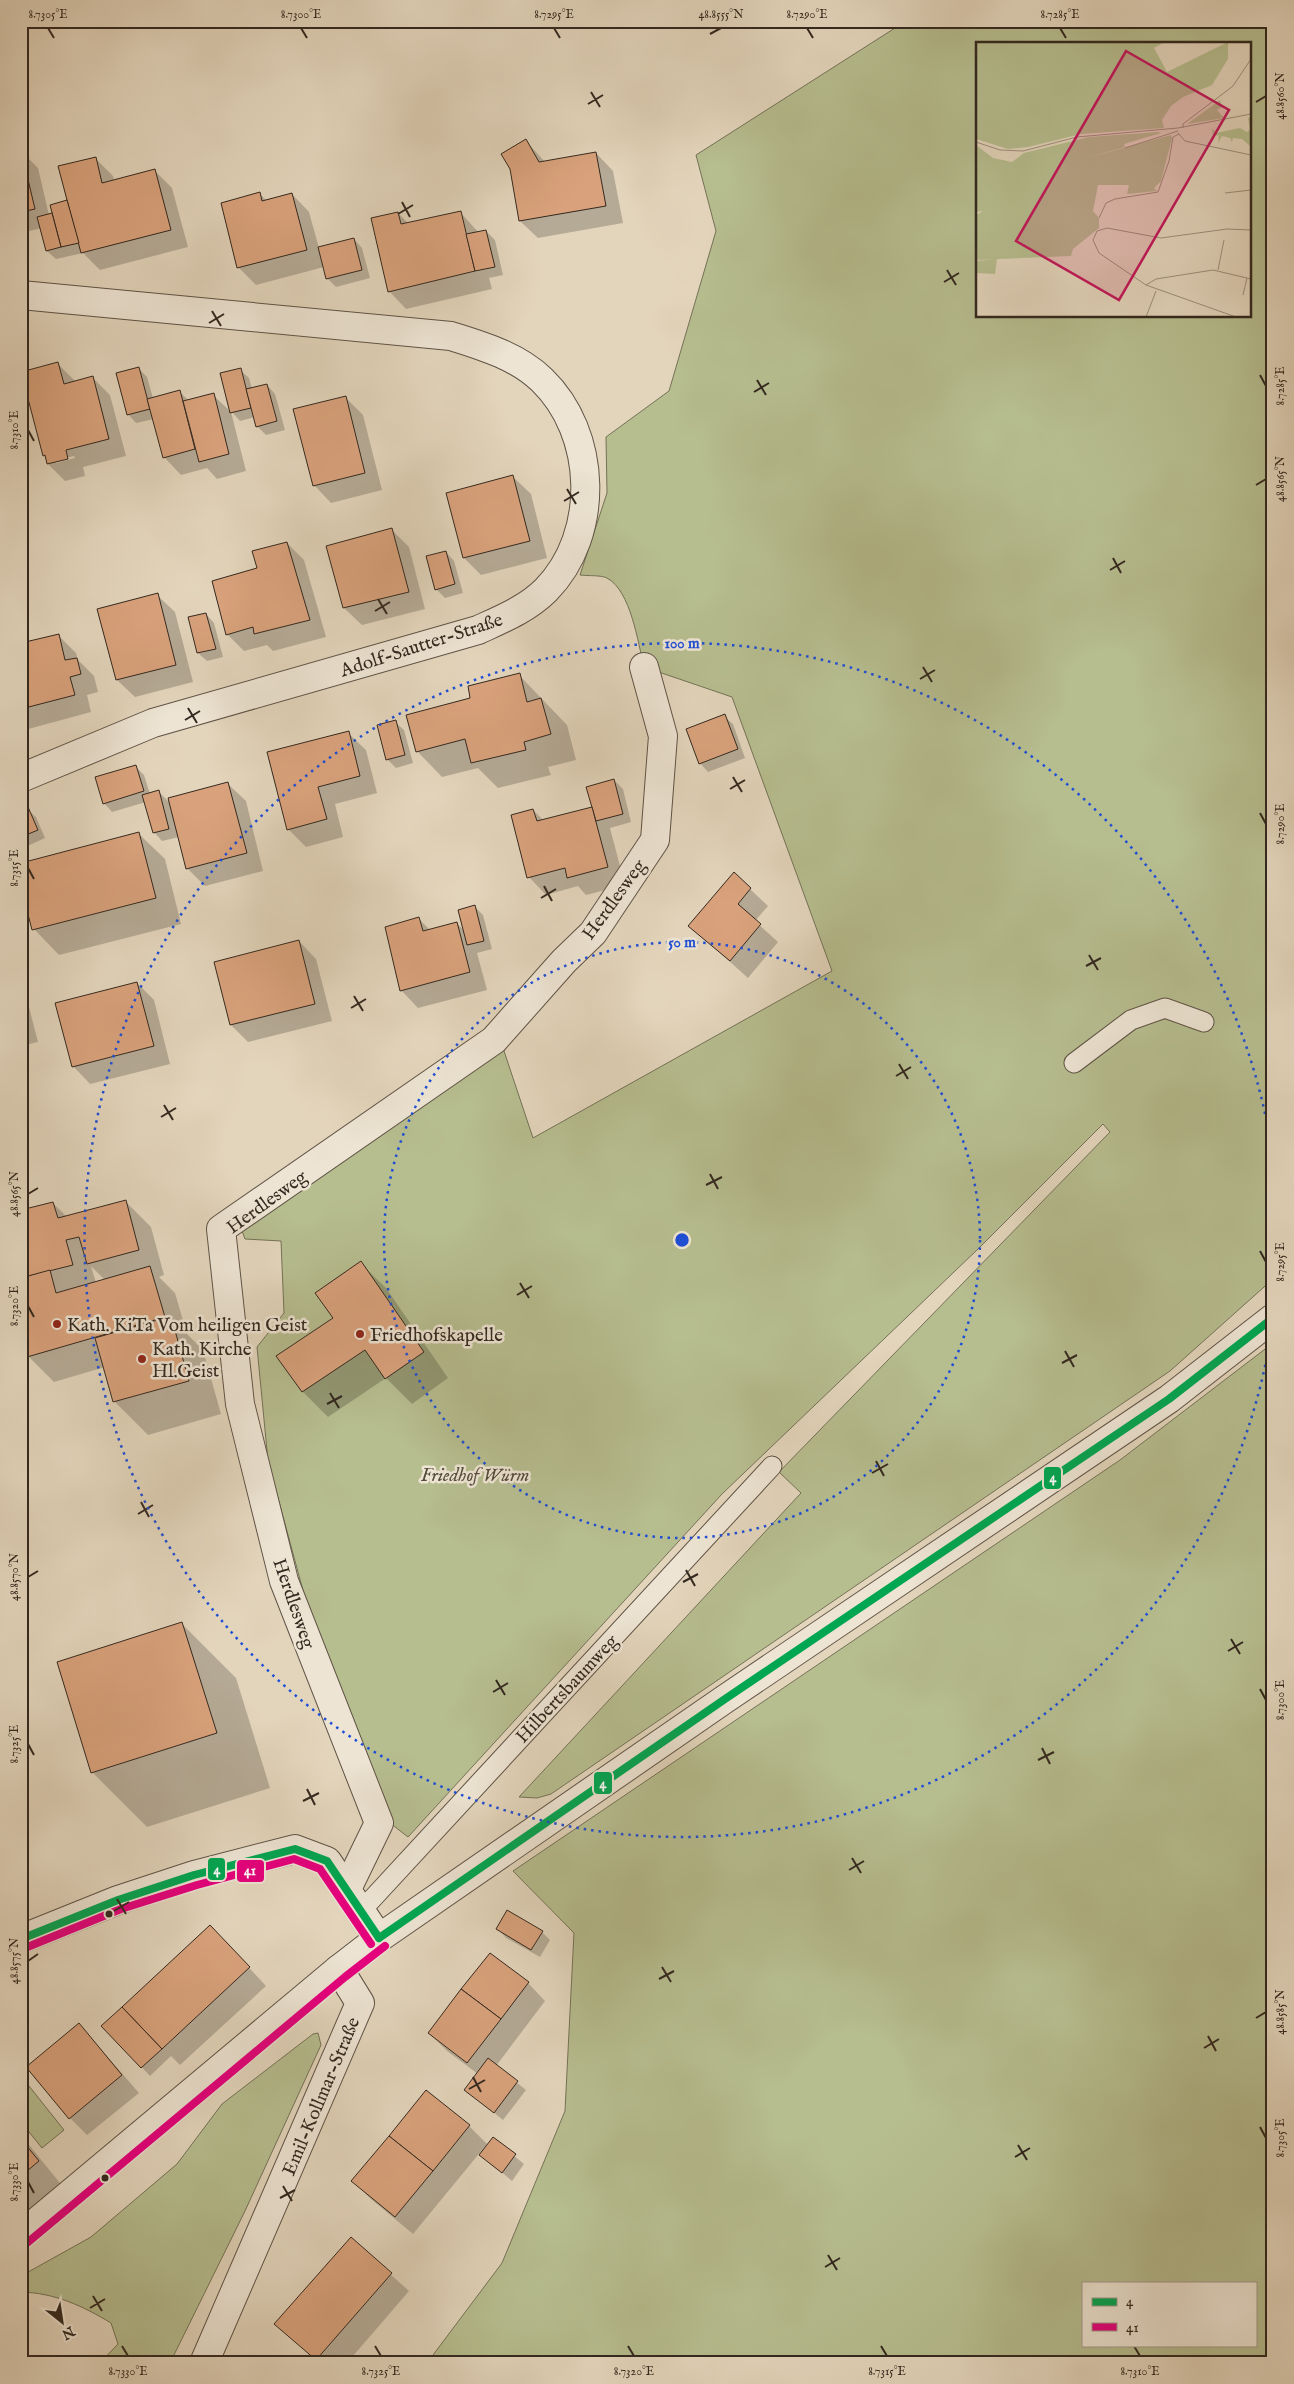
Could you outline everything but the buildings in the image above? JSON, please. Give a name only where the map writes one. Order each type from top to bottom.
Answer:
[{"type":"street","name":"Adolf-Sautter-Straße","points":[[21,295],[451,336],[498,351],[541,379],[562,402],[574,427],[583,458],[586,495],[579,530],[570,559],[546,590],[512,615],[478,630],[153,723],[21,778]]},
{"type":"street","name":"Herdlesweg","points":[[354,1900],[379,1824],[284,1581],[240,1404],[221,1229],[494,1040],[564,961],[593,933],[655,840],[663,736],[644,667]]},
{"type":"street","points":[[21,2235],[339,1968],[379,1938],[717,1705],[1169,1399],[1273,1318]]},
{"type":"street","points":[[21,1939],[118,1900],[194,1874],[295,1849],[327,1861],[379,1938]]},
{"type":"street","name":"Emil-Kollmar-Straße","points":[[204,2363],[360,2003],[339,1968]]},
{"type":"lane","points":[[1074,1063],[1131,1020],[1165,1008],[1204,1022]]},
{"type":"lane","name":"Hilbertsbaumweg","points":[[354,1900],[772,1466]]},
{"type":"green space","name":"Friedhof Würm","points":[[906,21],[1273,21],[1273,1279],[1170,1371],[551,1794],[537,1798],[519,1797],[801,1493],[779,1472],[1110,1132],[1103,1124],[978,1249],[722,1494],[408,1837],[385,1819],[308,1609],[268,1461],[257,1347],[284,1313],[281,1241],[245,1239],[241,1228],[502,1045],[533,1138],[832,971],[732,697],[644,667],[632,618],[622,594],[607,578],[580,575],[607,493],[606,437],[669,391],[716,231],[696,155]]},
{"type":"green space","points":[[1273,1343],[1273,2363],[427,2363],[502,2263],[565,2111],[574,1933],[513,1871],[1120,1460]]},
{"type":"green space","points":[[318,2033],[321,2045],[245,2211],[170,2363],[100,2363],[118,2344],[111,2323],[90,2311],[57,2298],[21,2292],[21,2276],[91,2237],[177,2164],[222,2104],[313,2034]]},
{"type":"green space","points":[[21,2076],[64,2130],[42,2148],[21,2122]]},
{"type":"transit line","name":"4","points":[[379,1938],[725,1699],[1169,1399],[1273,1318]]},
{"type":"transit line","name":"4","points":[[21,1939],[118,1900],[194,1875],[295,1849],[327,1861],[379,1938]]},
{"type":"transit line","name":"41","points":[[25,1948],[121,1909],[197,1885],[294,1859],[320,1869],[371,1944]]},
{"type":"transit line","name":"41","points":[[27,2243],[345,1977],[385,1946]]},
{"type":"place","name":"Kath. KiTa Vom heiligen Geist","points":[[57,1324]]},
{"type":"place","name":"Friedhofskapelle","points":[[360,1334]]},
{"type":"place","name":"Kath. Kirche Hl.Geist","points":[[142,1359]]}]
